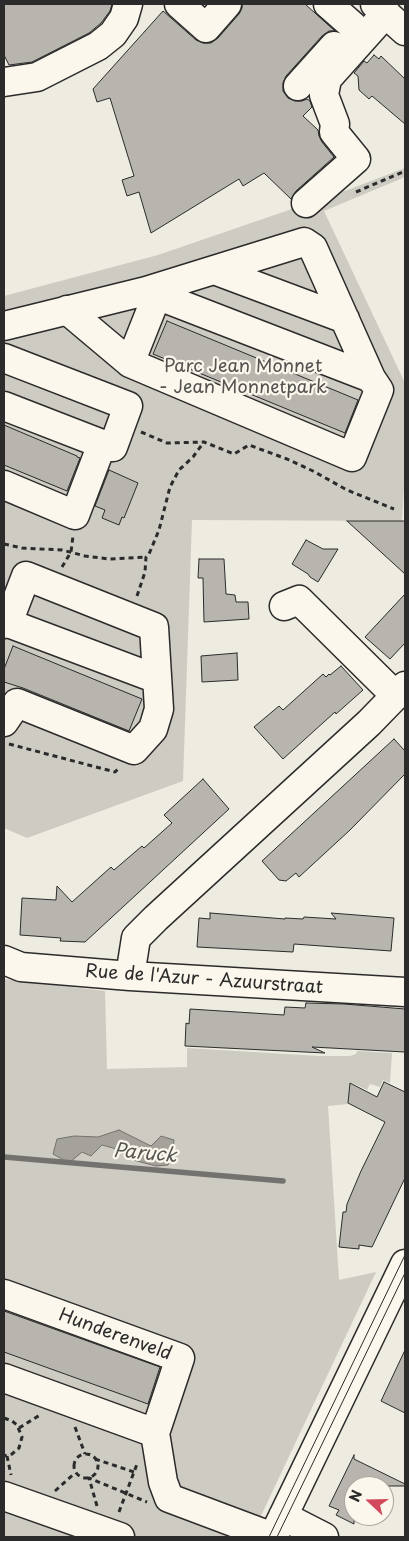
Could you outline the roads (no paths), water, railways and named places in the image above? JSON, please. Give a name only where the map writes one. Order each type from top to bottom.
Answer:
[{"type":"street","points":[[4,82],[36,77],[98,46],[113,34],[124,18],[128,4]]},
{"type":"street","points":[[179,4],[206,28],[227,4]]},
{"type":"street","points":[[328,4],[353,26]]},
{"type":"street","points":[[298,86],[353,26],[384,13]]},
{"type":"street","points":[[306,203],[356,159],[334,132],[335,124],[324,95],[327,79],[384,13]]},
{"type":"street","points":[[4,326],[67,310],[152,293],[214,270],[304,242],[313,248],[371,378],[379,390],[352,457],[130,363],[67,310]]},
{"type":"street","points":[[214,270],[345,319]]},
{"type":"street","points":[[130,363],[152,293]]},
{"type":"street","points":[[152,293],[371,378]]},
{"type":"street","points":[[4,358],[128,406],[113,447],[4,406]]},
{"type":"street","points":[[4,485],[75,515],[102,444]]},
{"type":"street","points":[[4,722],[16,703],[134,750],[153,729],[158,709],[157,679],[154,628],[26,576],[6,623],[157,679]]},
{"type":"street","points":[[130,976],[136,938],[369,723],[401,691],[299,600],[284,606]]},
{"type":"street","name":"Rue de l'Azur - Azuurstraat","points":[[4,960],[21,967],[130,976],[405,992]]},
{"type":"street","points":[[324,1537],[278,1527],[405,1264]]},
{"type":"street","name":"Hunderenveld","points":[[4,1294],[180,1358],[154,1433],[166,1490],[278,1527]]},
{"type":"street","points":[[4,1378],[154,1433]]},
{"type":"street","points":[[4,1496],[112,1534]]},
{"type":"water","points":[[119,1130],[151,1146],[161,1136],[174,1140],[173,1151],[168,1165],[156,1166],[137,1161],[113,1148],[102,1145],[91,1156],[82,1152],[69,1163],[53,1154],[57,1139],[74,1136],[98,1137]]},
{"type":"waterway","name":"Paruck","points":[[4,1157],[283,1181]]},
{"type":"tram line","points":[[269,1537],[405,1255]]},
{"type":"tram line","points":[[277,1537],[405,1273]]},
{"type":"park label","name":"Parc Jean Monnet - Jean Monnetpark","points":[[243,377]]}]
